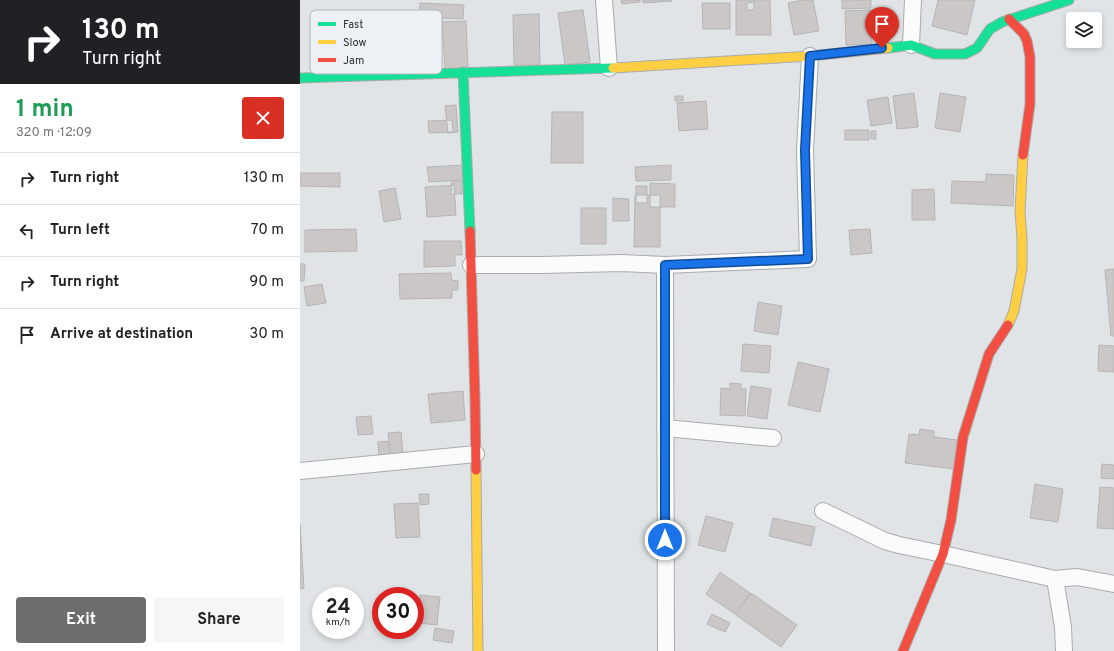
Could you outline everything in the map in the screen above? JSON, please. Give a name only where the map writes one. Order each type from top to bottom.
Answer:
[{"type":"street","points":[[604,0],[609,68]]},
{"type":"street","points":[[911,45],[913,0]]},
{"type":"street","points":[[442,73],[609,68],[810,56],[911,45],[935,54],[965,54],[972,52],[977,48],[990,30],[1009,19],[1069,0]]},
{"type":"street","points":[[903,651],[943,554],[951,520],[963,437],[989,354],[1007,328],[1014,311],[1022,269],[1020,212],[1023,150],[1030,104],[1030,57],[1024,34],[1009,19]]},
{"type":"street","points":[[472,265],[621,263],[665,265],[808,259],[805,150],[810,56]]},
{"type":"street","points":[[462,72],[472,265],[478,651]]},
{"type":"street","points":[[300,78],[408,74]]},
{"type":"street","points":[[665,265],[666,651]]},
{"type":"street","points":[[665,428],[773,438]]},
{"type":"street","points":[[300,471],[476,454]]},
{"type":"street","points":[[823,510],[885,541],[899,545],[1055,579],[1077,577],[1114,584]]},
{"type":"street","points":[[1055,579],[1063,627],[1064,651]]},
{"type":"building","points":[[621,0],[640,0],[640,2],[622,4]]},
{"type":"building","points":[[643,0],[672,0],[672,1],[643,3]]},
{"type":"building","points":[[736,0],[770,0],[771,35],[736,35]],"holes":[[[754,2],[754,10],[747,10],[747,3]]]},
{"type":"building","points":[[813,0],[819,31],[794,35],[788,3]]},
{"type":"building","points":[[842,0],[871,0],[871,8],[842,9]]},
{"type":"building","points":[[938,0],[975,0],[967,35],[932,26]]},
{"type":"building","points":[[420,3],[464,5],[463,19],[442,18],[442,10],[420,10]]},
{"type":"building","points":[[702,3],[730,3],[730,29],[703,29]]},
{"type":"building","points":[[583,10],[590,62],[565,65],[558,13]]},
{"type":"building","points":[[871,10],[872,44],[846,45],[845,11]]},
{"type":"building","points":[[539,14],[540,65],[514,65],[513,15]]},
{"type":"building","points":[[466,21],[468,68],[445,70],[442,22]]},
{"type":"building","points":[[914,93],[918,127],[897,129],[893,96]]},
{"type":"building","points":[[940,93],[966,97],[960,132],[935,128]]},
{"type":"building","points":[[675,96],[683,96],[683,101],[675,101]]},
{"type":"building","points":[[888,97],[892,123],[871,126],[867,100]]},
{"type":"building","points":[[706,101],[708,129],[679,131],[677,103]]},
{"type":"building","points":[[456,105],[458,132],[448,133],[445,106]]},
{"type":"building","points":[[552,112],[583,112],[583,163],[551,163]]},
{"type":"building","points":[[452,120],[453,132],[429,133],[428,121]]},
{"type":"building","points":[[845,130],[869,130],[869,140],[845,140]]},
{"type":"building","points":[[871,131],[876,131],[876,139],[871,139]]},
{"type":"building","points":[[463,165],[464,180],[429,182],[427,167]]},
{"type":"building","points":[[671,165],[671,180],[636,181],[635,167]]},
{"type":"building","points":[[300,173],[340,173],[340,187],[300,186]]},
{"type":"building","points":[[986,174],[1014,175],[1013,206],[951,203],[952,181],[986,182]]},
{"type":"building","points":[[452,181],[462,181],[462,194],[451,194]]},
{"type":"building","points":[[650,183],[675,184],[675,207],[650,207]]},
{"type":"building","points":[[454,185],[456,215],[427,217],[425,187]]},
{"type":"building","points":[[636,186],[647,186],[647,203],[636,203]]},
{"type":"building","points":[[395,188],[401,219],[384,222],[379,191]]},
{"type":"building","points":[[934,189],[935,220],[912,220],[912,190]]},
{"type":"building","points":[[635,195],[660,195],[660,247],[634,247]]},
{"type":"building","points":[[613,198],[629,199],[629,221],[613,221]]},
{"type":"building","points":[[581,208],[606,208],[606,244],[581,244]]},
{"type":"building","points":[[356,229],[357,251],[305,252],[305,230]]},
{"type":"building","points":[[870,229],[872,253],[851,255],[849,230]]},
{"type":"building","points":[[424,241],[461,241],[462,255],[455,255],[455,266],[424,267]]},
{"type":"building","points":[[300,264],[305,264],[304,281],[300,281]]},
{"type":"building","points":[[1114,269],[1114,336],[1111,336],[1105,270]]},
{"type":"building","points":[[451,273],[452,281],[458,280],[458,290],[452,290],[452,298],[400,299],[399,274]]},
{"type":"building","points":[[322,284],[326,303],[307,306],[304,287]]},
{"type":"building","points":[[758,302],[782,306],[778,335],[754,331]]},
{"type":"building","points":[[743,344],[771,346],[769,373],[741,371]]},
{"type":"building","points":[[1099,345],[1114,346],[1114,372],[1098,371]]},
{"type":"building","points":[[798,362],[829,369],[820,412],[788,405]]},
{"type":"building","points":[[730,383],[741,384],[741,389],[746,389],[745,416],[720,415],[721,388],[730,389]]},
{"type":"building","points":[[751,386],[771,389],[767,419],[747,416]]},
{"type":"building","points":[[463,391],[465,420],[431,423],[428,394]]},
{"type":"building","points":[[371,416],[373,434],[358,435],[356,417]]},
{"type":"building","points":[[920,429],[934,431],[934,437],[957,440],[954,469],[905,463],[909,434],[919,435]]},
{"type":"building","points":[[401,432],[403,455],[391,456],[388,433]]},
{"type":"building","points":[[388,441],[390,458],[379,459],[378,442]]},
{"type":"building","points":[[1102,464],[1114,465],[1114,479],[1101,478]]},
{"type":"building","points":[[1035,484],[1063,489],[1058,522],[1030,518]]},
{"type":"building","points":[[1100,487],[1114,488],[1114,529],[1097,528]]},
{"type":"building","points":[[419,494],[429,494],[429,504],[420,505]]},
{"type":"building","points":[[418,503],[420,537],[396,538],[394,504]]},
{"type":"building","points":[[706,516],[733,523],[725,552],[698,545]]},
{"type":"building","points":[[773,518],[815,527],[811,546],[769,536]]},
{"type":"building","points":[[300,524],[304,588],[300,589]]},
{"type":"building","points":[[720,572],[750,593],[735,614],[706,594]]},
{"type":"building","points":[[751,593],[797,625],[781,647],[736,615]]},
{"type":"building","points":[[424,595],[440,597],[437,625],[424,624]]},
{"type":"building","points":[[712,614],[730,623],[725,632],[707,624]]},
{"type":"building","points":[[435,628],[454,631],[452,643],[433,640]]},
{"type":"traffic: fast","points":[[888,48],[911,45],[935,54],[965,54],[977,48],[990,29],[1002,22],[1069,0]]},
{"type":"traffic: fast","points":[[442,73],[613,68]]},
{"type":"traffic: fast","points":[[463,72],[470,231]]},
{"type":"traffic: fast","points":[[300,78],[425,74]]},
{"type":"traffic: slow","points":[[613,68],[810,56],[888,48]]},
{"type":"traffic: slow","points":[[1008,325],[1014,311],[1022,269],[1020,211],[1023,155]]},
{"type":"traffic: slow","points":[[476,470],[478,651]]},
{"type":"traffic: jam","points":[[1009,19],[1024,34],[1030,57],[1030,104],[1023,155]]},
{"type":"traffic: jam","points":[[470,231],[476,470]]},
{"type":"traffic: jam","points":[[903,651],[943,554],[951,520],[963,437],[989,354],[1008,325]]},
{"type":"route","points":[[665,540],[665,265],[808,259],[805,150],[810,56],[882,48]]}]
